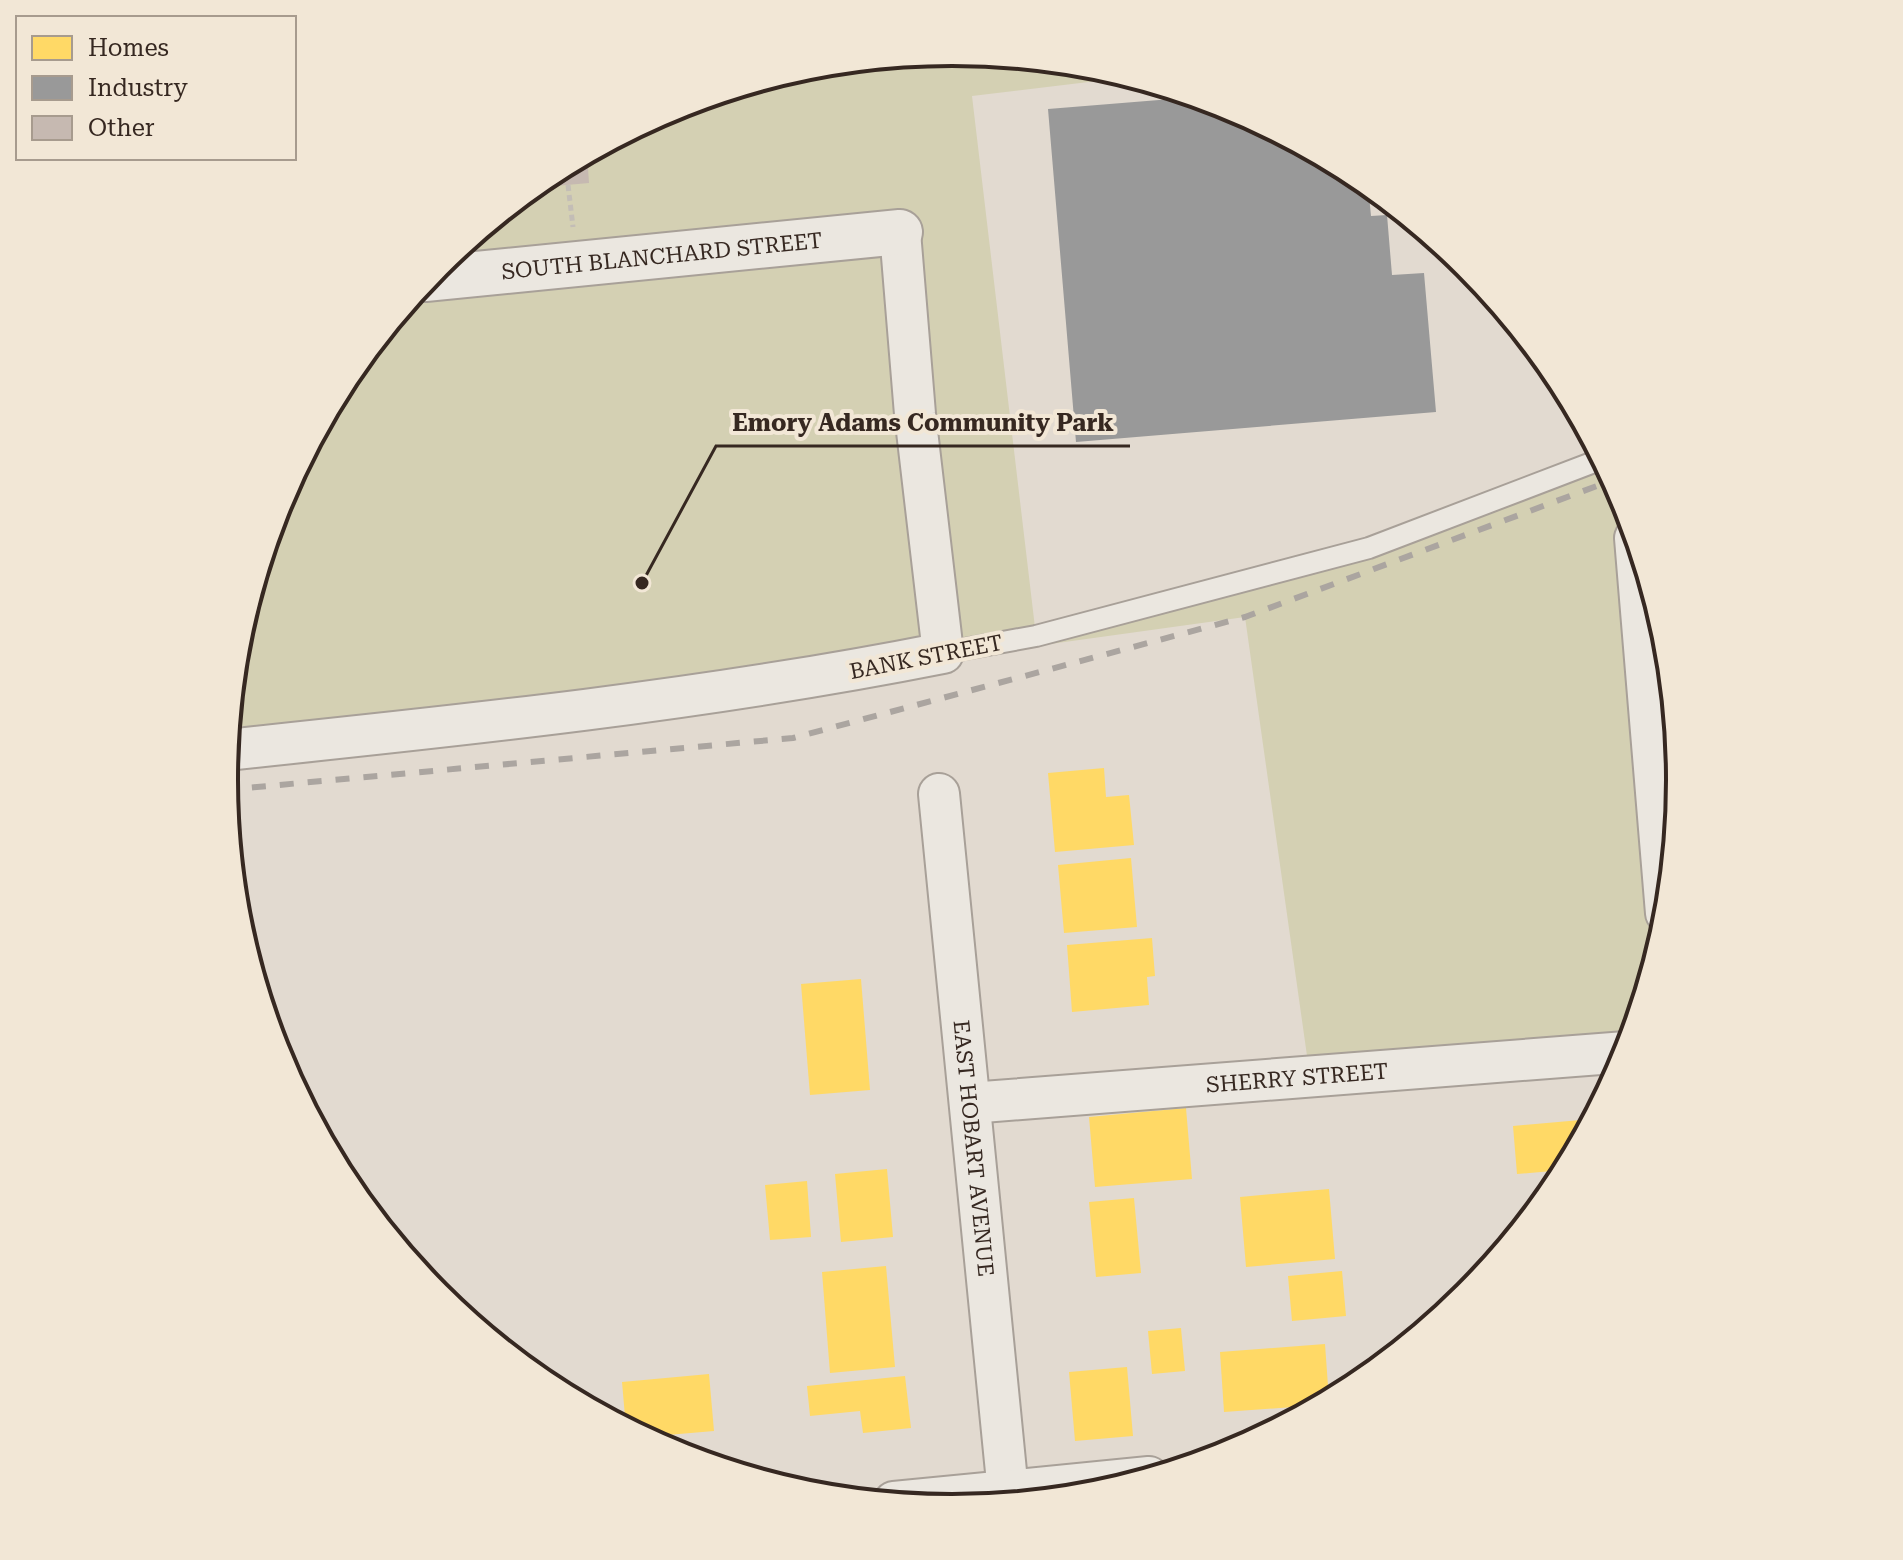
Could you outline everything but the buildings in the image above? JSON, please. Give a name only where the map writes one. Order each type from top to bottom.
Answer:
[{"type":"street","name":"SOUTH BLANCHARD STREET","points":[[445,277],[900,232]]},
{"type":"street","points":[[900,232],[915,414],[943,653]]},
{"type":"street","name":"BANK STREET","points":[[239,749],[625,705],[835,674],[943,653]]},
{"type":"street","points":[[1658,678],[1663,834]]},
{"type":"street","name":"EAST HOBART AVENUE","points":[[939,794],[1007,1491]]},
{"type":"street","name":"SHERRY STREET","points":[[970,1103],[1611,1053]]},
{"type":"lane","name":"BANK STREET","points":[[943,653],[1036,636],[1369,548],[1591,463]]},
{"type":"shaded area","points":[[952,66],[1045,72],[1096,81],[972,96],[1036,636],[1369,548],[1591,463],[1628,550],[1652,641],[1664,733],[1666,780],[1664,827],[1652,919],[1628,1010],[1611,1053],[1310,1077],[1245,617],[835,674],[239,744],[251,641],[262,595],[275,550],[311,464],[333,423],[385,345],[447,275],[517,214],[555,186],[636,140],[678,120],[767,90],[858,72]]},
{"type":"railway","points":[[238,789],[793,738],[1245,617],[1601,484]]},
{"type":"place","name":"Emory Adams Community Park","points":[[642,583]]}]
